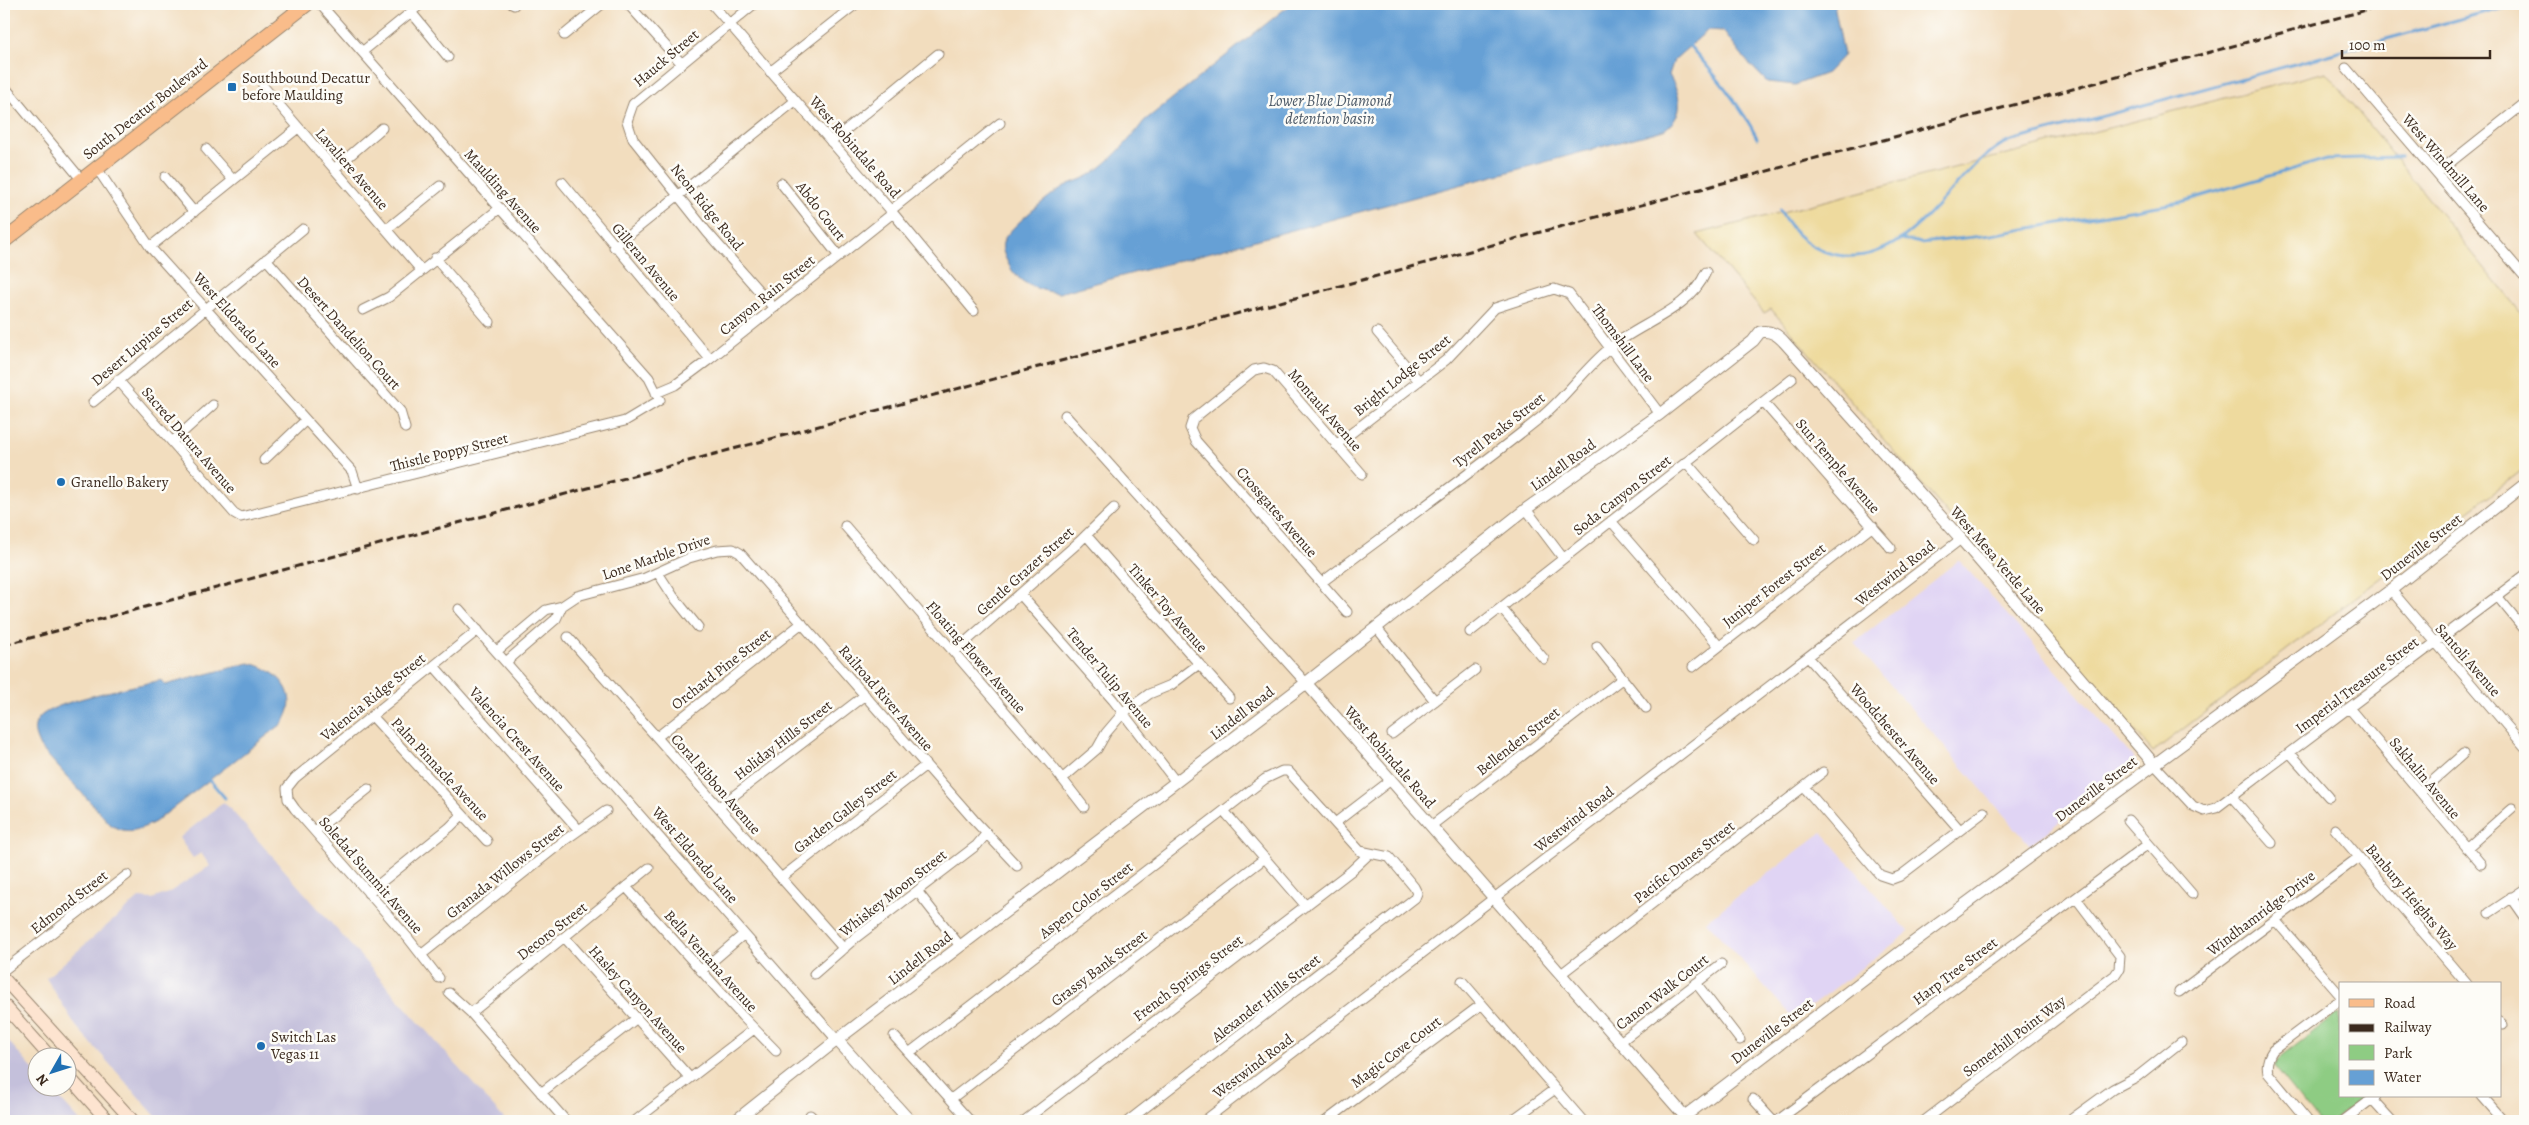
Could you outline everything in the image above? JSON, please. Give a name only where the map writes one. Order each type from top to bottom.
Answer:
[{"type":"main road","name":"South Decatur Boulevard","points":[[4,241],[96,167],[307,4]]},
{"type":"main road","points":[[4,979],[133,1121]]},
{"type":"main road","points":[[4,1005],[42,1048]]},
{"type":"main road","points":[[78,1087],[108,1121]]},
{"type":"street","name":"Maulding Avenue","points":[[320,4],[649,378],[658,397]]},
{"type":"street","points":[[362,52],[421,4]]},
{"type":"street","points":[[564,35],[602,4]]},
{"type":"street","points":[[628,4],[682,64]]},
{"type":"street","name":"West Robindale Road","points":[[712,4],[892,212],[974,311]]},
{"type":"street","name":"Hauck Street","points":[[627,120],[633,104],[754,4]]},
{"type":"street","points":[[770,72],[856,4]]},
{"type":"street","points":[[411,12],[448,57]]},
{"type":"street","points":[[831,142],[938,54]]},
{"type":"street","name":"West Windmill Lane","points":[[2346,68],[2525,276]]},
{"type":"street","points":[[4,86],[81,179]]},
{"type":"street","name":"Lavaliere Avenue","points":[[262,86],[421,270]]},
{"type":"street","points":[[614,247],[795,101]]},
{"type":"street","points":[[2437,173],[2525,103]]},
{"type":"street","name":"Neon Ridge Road","points":[[627,120],[633,139],[707,232],[773,306]]},
{"type":"street","name":"Canyon Rain Street","points":[[658,397],[710,358],[1000,124]]},
{"type":"street","points":[[150,247],[298,128]]},
{"type":"street","points":[[334,169],[382,128]]},
{"type":"street","points":[[206,148],[233,180]]},
{"type":"street","name":"West Eldorado Lane","points":[[96,167],[136,229],[150,247],[352,471],[358,489]]},
{"type":"street","points":[[165,178],[194,212]]},
{"type":"street","name":"Gilleran Avenue","points":[[562,182],[614,247],[710,358]]},
{"type":"street","name":"Abdo Court","points":[[781,183],[838,255]]},
{"type":"street","points":[[387,229],[440,186]]},
{"type":"street","points":[[363,310],[389,297],[435,258],[500,208]]},
{"type":"street","name":"Desert Lupine Street","points":[[93,402],[303,229]]},
{"type":"street","points":[[435,258],[490,322]]},
{"type":"street","name":"Desert Dandelion Court","points":[[266,259],[400,410],[405,428]]},
{"type":"street","name":"Tyrell Peaks Street","points":[[1322,583],[1541,417],[1587,368],[1610,348],[1696,290],[1706,272]]},
{"type":"street","name":"Bright Lodge Street","points":[[1336,445],[1457,350],[1495,308],[1554,289],[1562,290]]},
{"type":"street","name":"Thomshill Lane","points":[[1562,290],[1569,294],[1660,414]]},
{"type":"street","name":"Lindell Road","points":[[735,1121],[960,946],[1306,683],[1526,509],[1660,414],[1753,341],[1760,332],[1767,330]]},
{"type":"street","name":"West Mesa Verde Lane","points":[[1767,330],[1778,335],[1785,342],[1962,539],[2154,764],[2193,806],[2204,811]]},
{"type":"street","points":[[1378,332],[1419,381]]},
{"type":"street","name":"Crossgates Avenue","points":[[1264,368],[1254,370],[1193,419],[1190,428],[1196,441],[1347,612]]},
{"type":"street","name":"Montauk Avenue","points":[[1264,368],[1272,370],[1362,474]]},
{"type":"street","name":"Soda Canyon Street","points":[[1470,632],[1792,379]]},
{"type":"street","name":"Sacred Datura Avenue","points":[[118,380],[234,512],[241,517]]},
{"type":"street","name":"Thistle Poppy Street","points":[[241,517],[625,421],[658,397]]},
{"type":"street","name":"Sun Temple Avenue","points":[[1763,402],[1891,548]]},
{"type":"street","points":[[172,442],[213,405]]},
{"type":"street","name":"West Robindale Road","points":[[1065,415],[1306,683],[1687,1119]]},
{"type":"street","points":[[264,460],[306,420]]},
{"type":"street","points":[[1686,462],[1754,540]]},
{"type":"street","name":"Duneville Street","points":[[1687,1119],[2154,764],[2391,590],[2525,484]]},
{"type":"street","name":"Gentle Grazer Street","points":[[954,652],[1114,508]]},
{"type":"street","points":[[1526,509],[1563,558]]},
{"type":"street","points":[[1611,521],[1719,646]]},
{"type":"street","name":"Floating Flower Avenue","points":[[845,526],[1084,807]]},
{"type":"street","name":"Juniper Forest Street","points":[[1692,667],[1872,526]]},
{"type":"street","name":"Tinker Toy Avenue","points":[[1086,535],[1229,698]]},
{"type":"street","name":"Westwind Road","points":[[1204,1121],[1962,539]]},
{"type":"street","name":"Lone Marble Drive","points":[[497,652],[546,610],[562,606],[577,596],[658,573],[690,558],[717,550],[733,549]]},
{"type":"street","name":"Railroad River Avenue","points":[[733,549],[740,553],[1017,866]]},
{"type":"street","points":[[658,573],[673,596],[698,627]]},
{"type":"street","name":"Imperial Treasure Street","points":[[2204,811],[2216,808],[2232,797],[2525,575]]},
{"type":"street","name":"Santoli Avenue","points":[[2391,590],[2525,747]]},
{"type":"street","name":"Tender Tulip Avenue","points":[[1020,594],[1123,713],[1176,782]]},
{"type":"street","points":[[2497,596],[2525,630]]},
{"type":"street","name":"Lone Marble Drive","points":[[506,662],[556,619],[562,606]]},
{"type":"street","points":[[1501,608],[1544,659]]},
{"type":"street","name":"West Eldorado Lane","points":[[459,609],[910,1121]]},
{"type":"street","name":"Orchard Pine Street","points":[[657,737],[802,623]]},
{"type":"street","points":[[1376,628],[1435,701]]},
{"type":"street","name":"Valencia Ridge Street","points":[[287,788],[296,778],[478,630]]},
{"type":"street","name":"Coral Ribbon Avenue","points":[[568,637],[844,949]]},
{"type":"street","points":[[1597,646],[1646,708]]},
{"type":"street","name":"Woodchester Avenue","points":[[1808,657],[1960,830]]},
{"type":"street","points":[[1062,780],[1097,749],[1106,733],[1123,713],[1149,694],[1172,685],[1199,664]]},
{"type":"street","name":"Valencia Crest Avenue","points":[[434,666],[580,830]]},
{"type":"street","points":[[1392,734],[1475,670]]},
{"type":"street","name":"Bellenden Street","points":[[1431,826],[1623,678]]},
{"type":"street","name":"Holiday Hills Street","points":[[719,807],[865,695]]},
{"type":"street","name":"Sakhalin Avenue","points":[[2349,708],[2481,864]]},
{"type":"street","name":"Palm Pinnacle Avenue","points":[[372,716],[487,842]]},
{"type":"street","points":[[2290,752],[2329,797]]},
{"type":"street","points":[[2420,792],[2463,754]]},
{"type":"street","name":"Garden Galley Street","points":[[781,878],[926,765]]},
{"type":"street","name":"Aspen Color Street","points":[[909,1053],[1265,779],[1282,771],[1288,771],[1335,823]]},
{"type":"street","name":"Pacific Dunes Street","points":[[1561,974],[1823,772]]},
{"type":"street","points":[[1368,855],[1360,851],[1335,823],[1391,780]]},
{"type":"street","points":[[1804,787],[1880,875],[1892,878],[1900,876],[1984,812]]},
{"type":"street","name":"Soledad Summit Avenue","points":[[287,788],[288,799],[439,978]]},
{"type":"street","points":[[314,831],[368,789]]},
{"type":"street","points":[[2232,797],[2272,843]]},
{"type":"street","points":[[2468,848],[2512,808]]},
{"type":"street","name":"Granada Willows Street","points":[[421,955],[606,811]]},
{"type":"street","points":[[1224,811],[1306,906]]},
{"type":"street","points":[[368,893],[450,827],[462,815]]},
{"type":"street","points":[[2128,820],[2192,894]]},
{"type":"street","name":"Banbury Heights Way","points":[[2335,829],[2465,982]]},
{"type":"street","name":"Whiskey Moon Street","points":[[814,974],[977,845],[987,833]]},
{"type":"street","name":"Harp Tree Street","points":[[1778,1121],[2148,844]]},
{"type":"street","name":"Alexander Hills Street","points":[[1128,1121],[1406,907],[1415,898],[1417,893],[1389,857],[1368,855]]},
{"type":"street","name":"French Springs Street","points":[[1024,1121],[1306,906],[1368,855]]},
{"type":"street","name":"Windhamridge Drive","points":[[2179,992],[2359,857]]},
{"type":"street","name":"Grassy Bank Street","points":[[951,1099],[1265,858]]},
{"type":"street","name":"Decoro Street","points":[[471,1013],[627,888],[649,868]]},
{"type":"street","name":"Edmond Street","points":[[4,970],[127,875]]},
{"type":"street","name":"Bella Ventana Avenue","points":[[627,888],[776,1051]]},
{"type":"street","points":[[2489,913],[2525,889]]},
{"type":"street","points":[[917,891],[960,946]]},
{"type":"street","points":[[2511,897],[2525,918]]},
{"type":"street","name":"Somerhill Point Way","points":[[1924,1121],[2107,982],[2119,970],[2120,956],[2076,898]]},
{"type":"street","points":[[2275,920],[2339,994]]},
{"type":"street","points":[[701,971],[744,934]]},
{"type":"street","name":"Hasley Canyon Avenue","points":[[565,938],[690,1078]]},
{"type":"street","name":"Canon Walk Court","points":[[1620,1042],[1721,964]]},
{"type":"street","points":[[1462,981],[1583,1121]]},
{"type":"street","points":[[1696,983],[1740,1040]]},
{"type":"street","points":[[449,993],[471,1013],[566,1121]]},
{"type":"street","points":[[2308,1121],[2268,1073],[2267,1067],[2273,1050],[2339,1001]]},
{"type":"street","name":"Magic Cove Court","points":[[1326,1121],[1482,1004]]},
{"type":"street","points":[[541,1093],[637,1018]]},
{"type":"street","points":[[635,1121],[754,1028]]},
{"type":"street","points":[[894,1036],[970,1121]]},
{"type":"street","points":[[2069,1121],[2113,1089],[2138,1076],[2181,1042]]},
{"type":"street","points":[[1511,1121],[1555,1088]]},
{"type":"street","points":[[2343,1121],[2374,1098],[2392,1121]]},
{"type":"street","points":[[2484,1098],[2504,1121]]},
{"type":"street","points":[[1753,1099],[1773,1121]]},
{"type":"shaded area","points":[[1959,560],[2136,761],[2030,845],[1854,643]]},
{"type":"shaded area","points":[[224,802],[506,1121],[160,1121],[76,1026],[46,978],[139,898],[152,899],[168,893],[210,866],[201,853],[193,858],[179,838]]},
{"type":"shaded area","points":[[1822,832],[1909,932],[1794,1019],[1706,921]]},
{"type":"shaded area","points":[[4,1036],[28,1064],[28,1098],[59,1098],[80,1121],[4,1121]]},
{"type":"green space","points":[[2339,1014],[2339,1098],[2363,1098],[2333,1121],[2318,1121],[2274,1066],[2277,1060],[2334,1016]]},
{"type":"sand","points":[[2326,72],[2525,318],[2525,468],[2153,752],[1771,309],[1764,313],[1697,234]]},
{"type":"water","name":"Lower Blue Diamond detention basin","points":[[1291,4],[1834,4],[1844,55],[1827,73],[1795,85],[1767,82],[1742,56],[1723,31],[1708,30],[1674,60],[1669,75],[1678,97],[1678,111],[1676,118],[1664,130],[1059,293],[1030,285],[1013,272],[1005,256],[1003,243],[1013,228],[1057,191],[1090,175],[1105,163],[1126,143],[1144,121]]},
{"type":"water","points":[[249,663],[269,671],[278,677],[284,685],[290,703],[288,713],[282,724],[155,822],[144,827],[128,831],[111,825],[40,747],[36,737],[35,726],[38,719],[46,712],[76,700],[161,680],[165,685]]},
{"type":"waterway","points":[[1780,210],[1790,226],[1810,245],[1827,253],[1837,255],[1863,255],[1886,248],[1908,234],[1965,176],[2004,143],[2515,4]]},
{"type":"waterway","points":[[1688,44],[1734,100],[1757,138]]},
{"type":"waterway","points":[[1901,239],[1921,243],[1991,235],[2181,202],[2327,159],[2400,157]]},
{"type":"waterway","points":[[208,778],[225,798]]},
{"type":"railway","points":[[4,645],[2389,4]]},
{"type":"place","name":"Southbound Decatur before Maulding","points":[[232,87]]},
{"type":"place","name":"Granello Bakery","points":[[61,482]]},
{"type":"place","name":"Switch Las Vegas 11","points":[[261,1046]]}]
